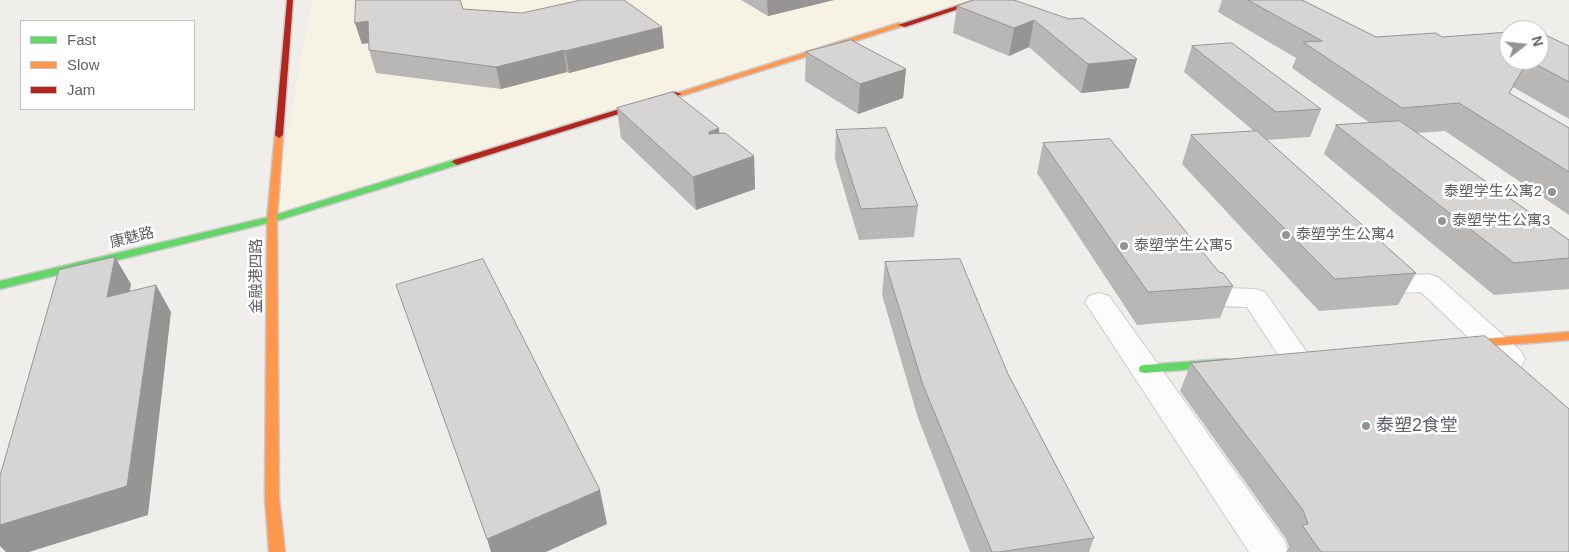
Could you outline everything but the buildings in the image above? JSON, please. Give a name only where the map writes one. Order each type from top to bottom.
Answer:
[{"type":"street","name":"金融港四路","points":[[277,552],[272,498],[272,219],[290,0]]},
{"type":"street","name":"康魅路","points":[[0,285],[272,219],[982,0]]},
{"type":"street","points":[[1364,254],[1397,285],[1428,283],[1533,379]]},
{"type":"street","points":[[1188,258],[1218,297],[1255,298],[1295,357]]},
{"type":"street","points":[[1100,302],[1270,552]]},
{"type":"street","points":[[1440,346],[1569,336]]},
{"type":"street","points":[[1145,369],[1242,361]]},
{"type":"shaded area","points":[[312,0],[987,0],[272,219]]},
{"type":"traffic: fast","points":[[0,285],[272,219],[457,162]]},
{"type":"traffic: fast","points":[[1145,369],[1226,363]]},
{"type":"traffic: slow","points":[[678,94],[902,25]]},
{"type":"traffic: slow","points":[[277,552],[272,498],[272,219],[279,135]]},
{"type":"traffic: slow","points":[[1456,345],[1569,336]]},
{"type":"traffic: jam","points":[[279,135],[290,0]]},
{"type":"traffic: jam","points":[[902,25],[982,0]]},
{"type":"traffic: jam","points":[[457,162],[678,94]]},
{"type":"place","name":"泰塑学生公寓2","points":[[1552,192]]},
{"type":"place","name":"泰塑学生公寓3","points":[[1442,221]]},
{"type":"place","name":"泰塑学生公寓4","points":[[1286,235]]},
{"type":"place","name":"泰塑学生公寓5","points":[[1124,246]]},
{"type":"place","name":"泰塑2食堂","points":[[1366,426]]}]
